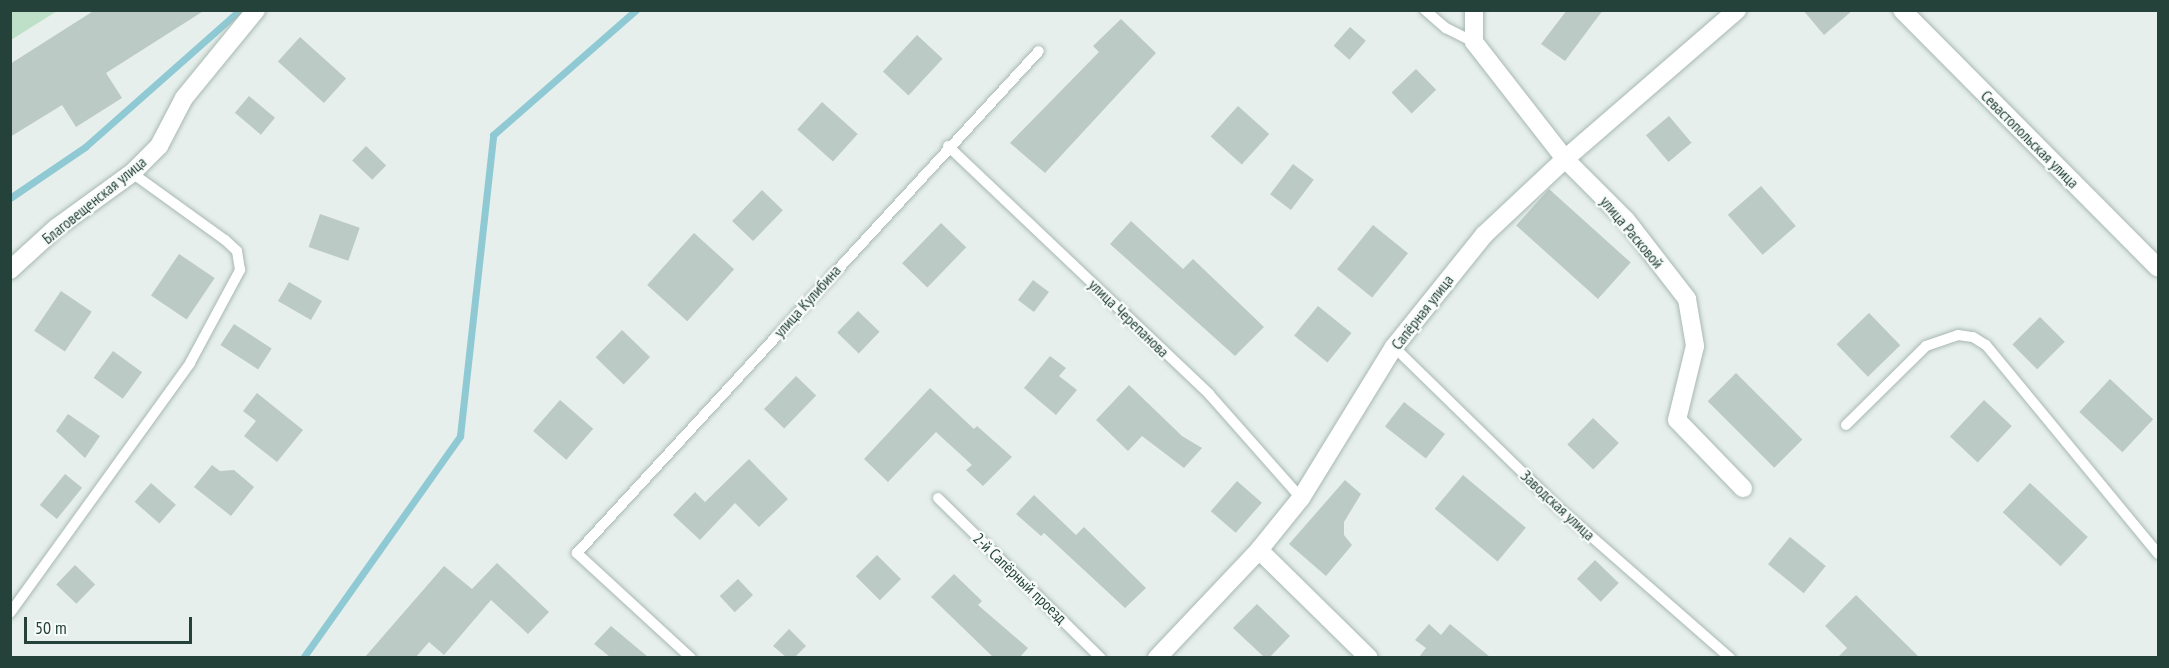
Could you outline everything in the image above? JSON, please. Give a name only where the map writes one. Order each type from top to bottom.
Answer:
[{"type":"street","name":"Благовещенская улица","points":[[10,270],[56,228],[132,173],[159,146],[191,89],[256,10]]},
{"type":"street","points":[[1474,10],[1474,42]]},
{"type":"street","name":"Сапёрная улица","points":[[1156,657],[1259,550],[1301,498],[1394,346],[1484,235],[1565,159],[1737,10]]},
{"type":"street","name":"Севастопольская улица","points":[[1902,10],[2158,268]]},
{"type":"street","name":"улица Расковой","points":[[1474,42],[1565,159],[1626,220],[1687,299],[1695,346],[1677,420],[1743,488]]},
{"type":"street","points":[[1259,550],[1369,657]]},
{"type":"lane","name":"улица Расковой","points":[[1425,10],[1446,28],[1474,42]]},
{"type":"lane","name":"улица Кулибина","points":[[692,657],[577,553],[948,146],[1039,51]]},
{"type":"lane","name":"улица Черепанова","points":[[948,146],[1209,394],[1301,498]]},
{"type":"lane","points":[[10,613],[190,363],[240,270],[237,251],[225,240],[132,173]]},
{"type":"lane","points":[[1846,425],[1926,346],[1958,335],[1973,337],[1986,345],[2158,554]]},
{"type":"lane","name":"Заводская улица","points":[[1394,346],[1560,509],[1730,657]]},
{"type":"lane","name":"2-й Сапёрный проезд","points":[[938,498],[1101,657]]},
{"type":"green space","points":[[11,10],[57,10],[57,11],[11,40]]},
{"type":"building","points":[[95,10],[205,10],[106,73],[122,98],[76,127],[62,105],[10,137],[10,64]]},
{"type":"building","points":[[1567,10],[1603,10],[1565,61],[1541,44]]},
{"type":"building","points":[[1803,10],[1853,10],[1824,35]]},
{"type":"building","points":[[1121,19],[1156,53],[1045,173],[1010,143],[1099,52],[1093,46]]},
{"type":"building","points":[[1350,27],[1366,41],[1349,60],[1334,46]]},
{"type":"building","points":[[917,35],[943,59],[908,95],[883,72]]},
{"type":"building","points":[[300,37],[346,78],[324,103],[278,62]]},
{"type":"building","points":[[1416,69],[1436,90],[1412,113],[1392,93]]},
{"type":"building","points":[[249,96],[275,118],[261,135],[235,113]]},
{"type":"building","points":[[822,102],[858,134],[833,162],[797,129]]},
{"type":"building","points":[[1238,106],[1269,134],[1242,165],[1211,136]]},
{"type":"building","points":[[1669,116],[1691,143],[1669,162],[1646,135]]},
{"type":"building","points":[[366,146],[386,165],[372,180],[352,160]]},
{"type":"building","points":[[1293,164],[1314,180],[1291,210],[1270,194]]},
{"type":"building","points":[[1761,186],[1796,226],[1763,255],[1728,215]]},
{"type":"building","points":[[1549,189],[1631,263],[1598,299],[1516,225]]},
{"type":"building","points":[[762,190],[783,210],[753,241],[732,221]]},
{"type":"building","points":[[320,214],[360,228],[348,261],[309,247]]},
{"type":"building","points":[[1131,221],[1183,269],[1193,259],[1264,327],[1235,356],[1110,244]]},
{"type":"building","points":[[941,223],[966,247],[927,288],[902,263]]},
{"type":"building","points":[[1373,225],[1408,253],[1372,298],[1337,269]]},
{"type":"building","points":[[694,233],[734,269],[687,321],[647,285]]},
{"type":"building","points":[[179,254],[215,278],[187,319],[151,295]]},
{"type":"building","points":[[1033,280],[1049,292],[1034,312],[1018,300]]},
{"type":"building","points":[[289,282],[322,301],[311,320],[278,301]]},
{"type":"building","points":[[61,291],[92,312],[65,351],[34,331]]},
{"type":"building","points":[[1318,306],[1351,333],[1328,363],[1294,336]]},
{"type":"building","points":[[858,311],[880,332],[859,353],[837,333]]},
{"type":"building","points":[[1869,313],[1900,345],[1868,377],[1837,344]]},
{"type":"building","points":[[2040,317],[2065,342],[2037,369],[2012,345]]},
{"type":"building","points":[[234,324],[272,349],[258,369],[220,345]]},
{"type":"building","points":[[622,330],[650,357],[624,384],[596,357]]},
{"type":"building","points":[[113,351],[142,372],[123,399],[94,378]]},
{"type":"building","points":[[1050,356],[1066,368],[1059,376],[1077,390],[1056,415],[1024,388]]},
{"type":"building","points":[[1736,373],[1802,439],[1774,468],[1708,401]]},
{"type":"building","points":[[796,376],[816,395],[784,429],[764,409]]},
{"type":"building","points":[[2110,379],[2153,419],[2122,452],[2079,412]]},
{"type":"building","points":[[1129,385],[1182,436],[1202,448],[1184,468],[1142,436],[1128,451],[1096,420]]},
{"type":"building","points":[[930,388],[974,429],[977,426],[1012,457],[983,486],[966,470],[972,465],[936,432],[888,482],[864,459]]},
{"type":"building","points":[[257,393],[303,430],[277,462],[244,436],[256,421],[243,411]]},
{"type":"building","points":[[560,400],[593,429],[566,460],[533,431]]},
{"type":"building","points":[[1984,400],[2012,426],[1978,462],[1950,437]]},
{"type":"building","points":[[1404,402],[1445,434],[1426,458],[1385,426]]},
{"type":"building","points":[[68,414],[100,436],[85,458],[56,431]]},
{"type":"building","points":[[1593,418],[1619,443],[1593,470],[1567,445]]},
{"type":"building","points":[[749,459],[788,499],[759,527],[735,503],[700,540],[673,515],[695,492],[705,502]]},
{"type":"building","points":[[212,465],[220,471],[234,470],[254,487],[231,516],[194,487]]},
{"type":"building","points":[[65,474],[82,488],[57,519],[40,505]]},
{"type":"building","points":[[1463,475],[1526,528],[1498,561],[1435,509]]},
{"type":"building","points":[[1345,480],[1361,494],[1344,522],[1344,535],[1352,545],[1326,576],[1289,544]]},
{"type":"building","points":[[1237,481],[1262,503],[1236,533],[1211,511]]},
{"type":"building","points":[[151,483],[176,505],[160,524],[135,502]]},
{"type":"building","points":[[2030,483],[2088,537],[2060,566],[2003,512]]},
{"type":"building","points":[[1034,495],[1076,535],[1084,527],[1146,588],[1125,608],[1044,533],[1041,536],[1016,514]]},
{"type":"building","points":[[1790,537],[1826,566],[1804,593],[1768,564]]},
{"type":"building","points":[[877,555],[901,579],[880,600],[856,576]]},
{"type":"building","points":[[1595,560],[1619,583],[1601,602],[1577,579]]},
{"type":"building","points":[[497,563],[549,612],[528,634],[491,600],[444,655],[429,642],[416,657],[365,657],[444,566],[472,589]]},
{"type":"building","points":[[75,565],[95,584],[76,604],[56,584]]},
{"type":"building","points":[[954,574],[982,601],[978,605],[1028,648],[1020,657],[993,657],[931,597]]},
{"type":"building","points":[[738,579],[753,595],[735,612],[720,596]]},
{"type":"building","points":[[1856,595],[1919,657],[1838,657],[1847,648],[1825,626]]},
{"type":"building","points":[[1257,604],[1290,636],[1270,657],[1264,657],[1233,628]]},
{"type":"building","points":[[1429,624],[1441,635],[1450,624],[1490,657],[1419,657],[1426,648],[1415,640]]},
{"type":"building","points":[[611,626],[648,657],[610,657],[594,644]]},
{"type":"building","points":[[789,629],[806,646],[795,657],[786,657],[773,646]]},
{"type":"waterway","points":[[10,198],[85,147],[240,10]]},
{"type":"waterway","points":[[303,658],[460,436],[493,135],[636,10]]}]
